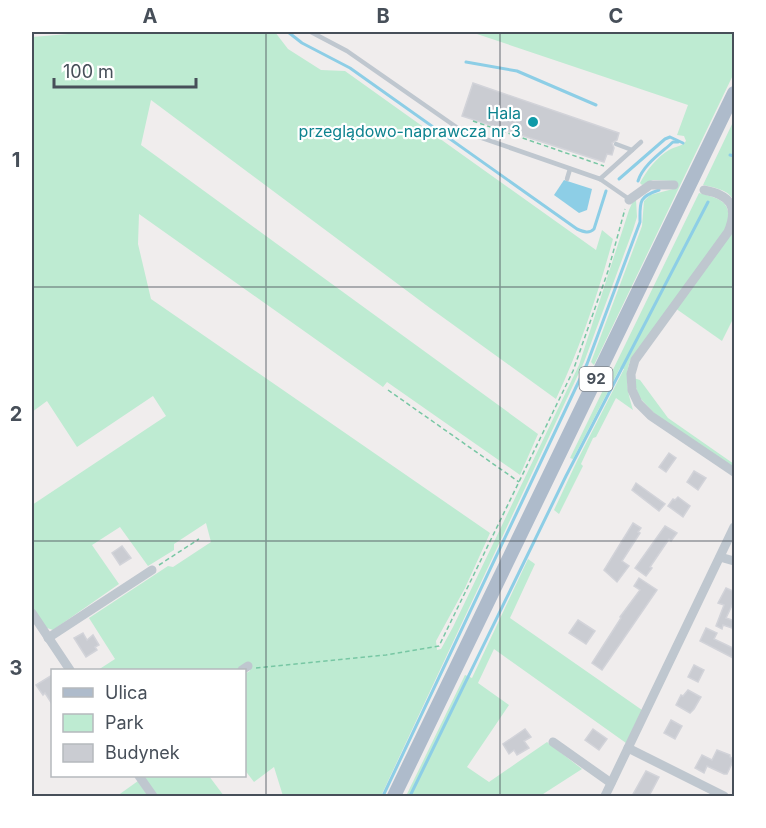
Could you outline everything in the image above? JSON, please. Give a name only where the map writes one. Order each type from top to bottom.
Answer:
[{"type":"main road","name":"92","points":[[394,796],[735,93]]},
{"type":"street","points":[[629,200],[650,185],[674,185]]},
{"type":"street","points":[[704,190],[721,194],[730,202],[731,226],[635,360],[631,374],[632,390],[638,403],[651,416],[735,472]]},
{"type":"street","points":[[605,796],[735,527]]},
{"type":"street","points":[[720,557],[735,561]]},
{"type":"street","points":[[48,638],[152,570]]},
{"type":"street","points":[[32,613],[69,669]]},
{"type":"street","points":[[553,742],[611,783]]},
{"type":"street","points":[[628,748],[724,796]]},
{"type":"street","points":[[140,777],[153,796]]},
{"type":"lane","points":[[311,32],[347,51],[462,131],[600,179],[629,200]]},
{"type":"lane","points":[[600,179],[641,142]]},
{"type":"lane","points":[[616,144],[632,150]]},
{"type":"lane","points":[[567,179],[570,168]]},
{"type":"path","points":[[473,121],[610,170]]},
{"type":"path","points":[[568,154],[570,150]]},
{"type":"path","points":[[245,668],[306,662],[318,663],[396,654],[439,646],[573,371],[608,271],[622,217],[629,200]]},
{"type":"path","points":[[388,390],[519,483]]},
{"type":"path","points":[[152,570],[199,539]]},
{"type":"green space","points":[[93,32],[275,32],[288,49],[321,70],[345,71],[596,250],[602,230],[613,239],[588,320],[556,399],[151,100],[141,145],[538,434],[520,475],[387,382],[383,387],[139,214],[138,244],[151,299],[490,533],[465,588],[436,641],[437,650],[441,649],[453,627],[579,365],[629,210],[636,199],[637,217],[633,230],[584,362],[381,796],[283,796],[274,767],[254,782],[246,772],[246,673],[250,671],[248,663],[239,669],[100,669],[115,659],[89,618],[168,566],[173,567],[211,542],[206,523],[174,544],[174,550],[148,566],[120,527],[92,545],[119,584],[53,630],[44,627],[32,607],[32,505],[166,416],[153,396],[77,447],[47,401],[32,412],[32,37]]},
{"type":"green space","points":[[471,32],[734,32],[734,73],[594,365],[591,362],[642,226],[644,201],[650,195],[673,189],[672,181],[653,180],[642,185],[640,183],[661,156],[686,141],[684,136],[677,135],[688,105]]},
{"type":"green space","points":[[734,120],[734,201],[725,191],[703,185]]},
{"type":"green space","points":[[699,193],[720,200],[727,208],[728,222],[725,231],[630,361],[627,379],[633,410],[616,398],[596,437],[593,438],[581,464],[583,466],[559,514],[554,510],[624,369],[620,368],[573,459],[570,458]]},
{"type":"green space","points":[[734,228],[734,317],[722,341],[675,308]]},
{"type":"green space","points":[[633,378],[640,380],[668,418],[734,464],[734,468],[656,415],[639,397]]},
{"type":"green space","points":[[528,559],[535,564],[510,618],[642,710],[626,743],[494,649],[478,683],[509,705],[467,767],[489,782],[547,742],[582,769],[540,796],[406,796],[465,675],[472,678]]},
{"type":"green space","points":[[144,777],[210,777],[224,796],[157,796]]},
{"type":"green space","points":[[138,781],[148,796],[117,796]]},
{"type":"water","points":[[564,180],[592,189],[587,210],[579,213],[554,195]]},
{"type":"building","name":"Hala przeglądowo-naprawcza nr 3","points":[[473,83],[619,133],[617,140],[612,143],[614,148],[612,155],[607,154],[604,162],[462,116]]},
{"type":"building","points":[[669,453],[676,458],[666,472],[659,467]]},
{"type":"building","points":[[694,471],[706,478],[698,490],[687,482]]},
{"type":"building","points":[[636,483],[665,504],[659,511],[632,490]]},
{"type":"building","points":[[678,497],[690,506],[683,517],[668,506],[673,499]]},
{"type":"building","points":[[633,523],[641,528],[638,532],[640,533],[622,561],[629,566],[617,582],[604,570]]},
{"type":"building","points":[[665,526],[677,533],[671,541],[669,539],[646,576],[635,568]]},
{"type":"building","points":[[122,546],[131,558],[120,565],[112,553]]},
{"type":"building","points":[[639,578],[657,590],[602,670],[592,663],[620,617],[640,590],[634,586]]},
{"type":"building","points":[[726,588],[735,592],[735,599],[726,618],[735,621],[735,629],[723,625],[722,629],[716,626],[724,605],[718,603]]},
{"type":"building","points":[[578,620],[595,631],[586,644],[569,633]]},
{"type":"building","points":[[706,628],[717,633],[714,639],[735,649],[735,659],[700,641]]},
{"type":"building","points":[[83,633],[87,640],[93,635],[99,645],[95,647],[97,650],[86,657],[74,638]]},
{"type":"building","points":[[694,665],[704,670],[698,682],[688,677]]},
{"type":"building","points":[[51,676],[51,702],[45,693],[43,695],[36,685]]},
{"type":"building","points":[[688,690],[701,697],[690,713],[676,705],[681,695],[683,696]]},
{"type":"building","points":[[671,720],[682,726],[675,739],[664,733]]},
{"type":"building","points":[[525,729],[531,737],[524,741],[529,748],[517,755],[514,750],[509,754],[503,744]]},
{"type":"building","points":[[593,729],[607,739],[599,750],[585,740]]},
{"type":"building","points":[[717,750],[734,759],[727,774],[707,766],[704,773],[695,768],[702,755],[712,760]]},
{"type":"building","points":[[646,771],[659,777],[649,796],[632,796]]},
{"type":"waterway","points":[[288,32],[302,43],[350,68],[577,229],[586,232],[594,229],[606,191]]},
{"type":"waterway","points":[[466,62],[517,71],[596,105]]},
{"type":"waterway","points":[[619,179],[665,139],[670,137],[683,143]]},
{"type":"waterway","points":[[638,181],[640,175],[653,160],[673,142],[678,142]]},
{"type":"waterway","points":[[730,155],[734,156]]},
{"type":"waterway","points":[[383,796],[587,364],[640,222],[642,201],[647,195],[659,190]]},
{"type":"waterway","points":[[410,796],[566,476],[708,202]]},
{"type":"place","name":"Hala przeglądowo-naprawcza nr 3","points":[[533,122]]}]
